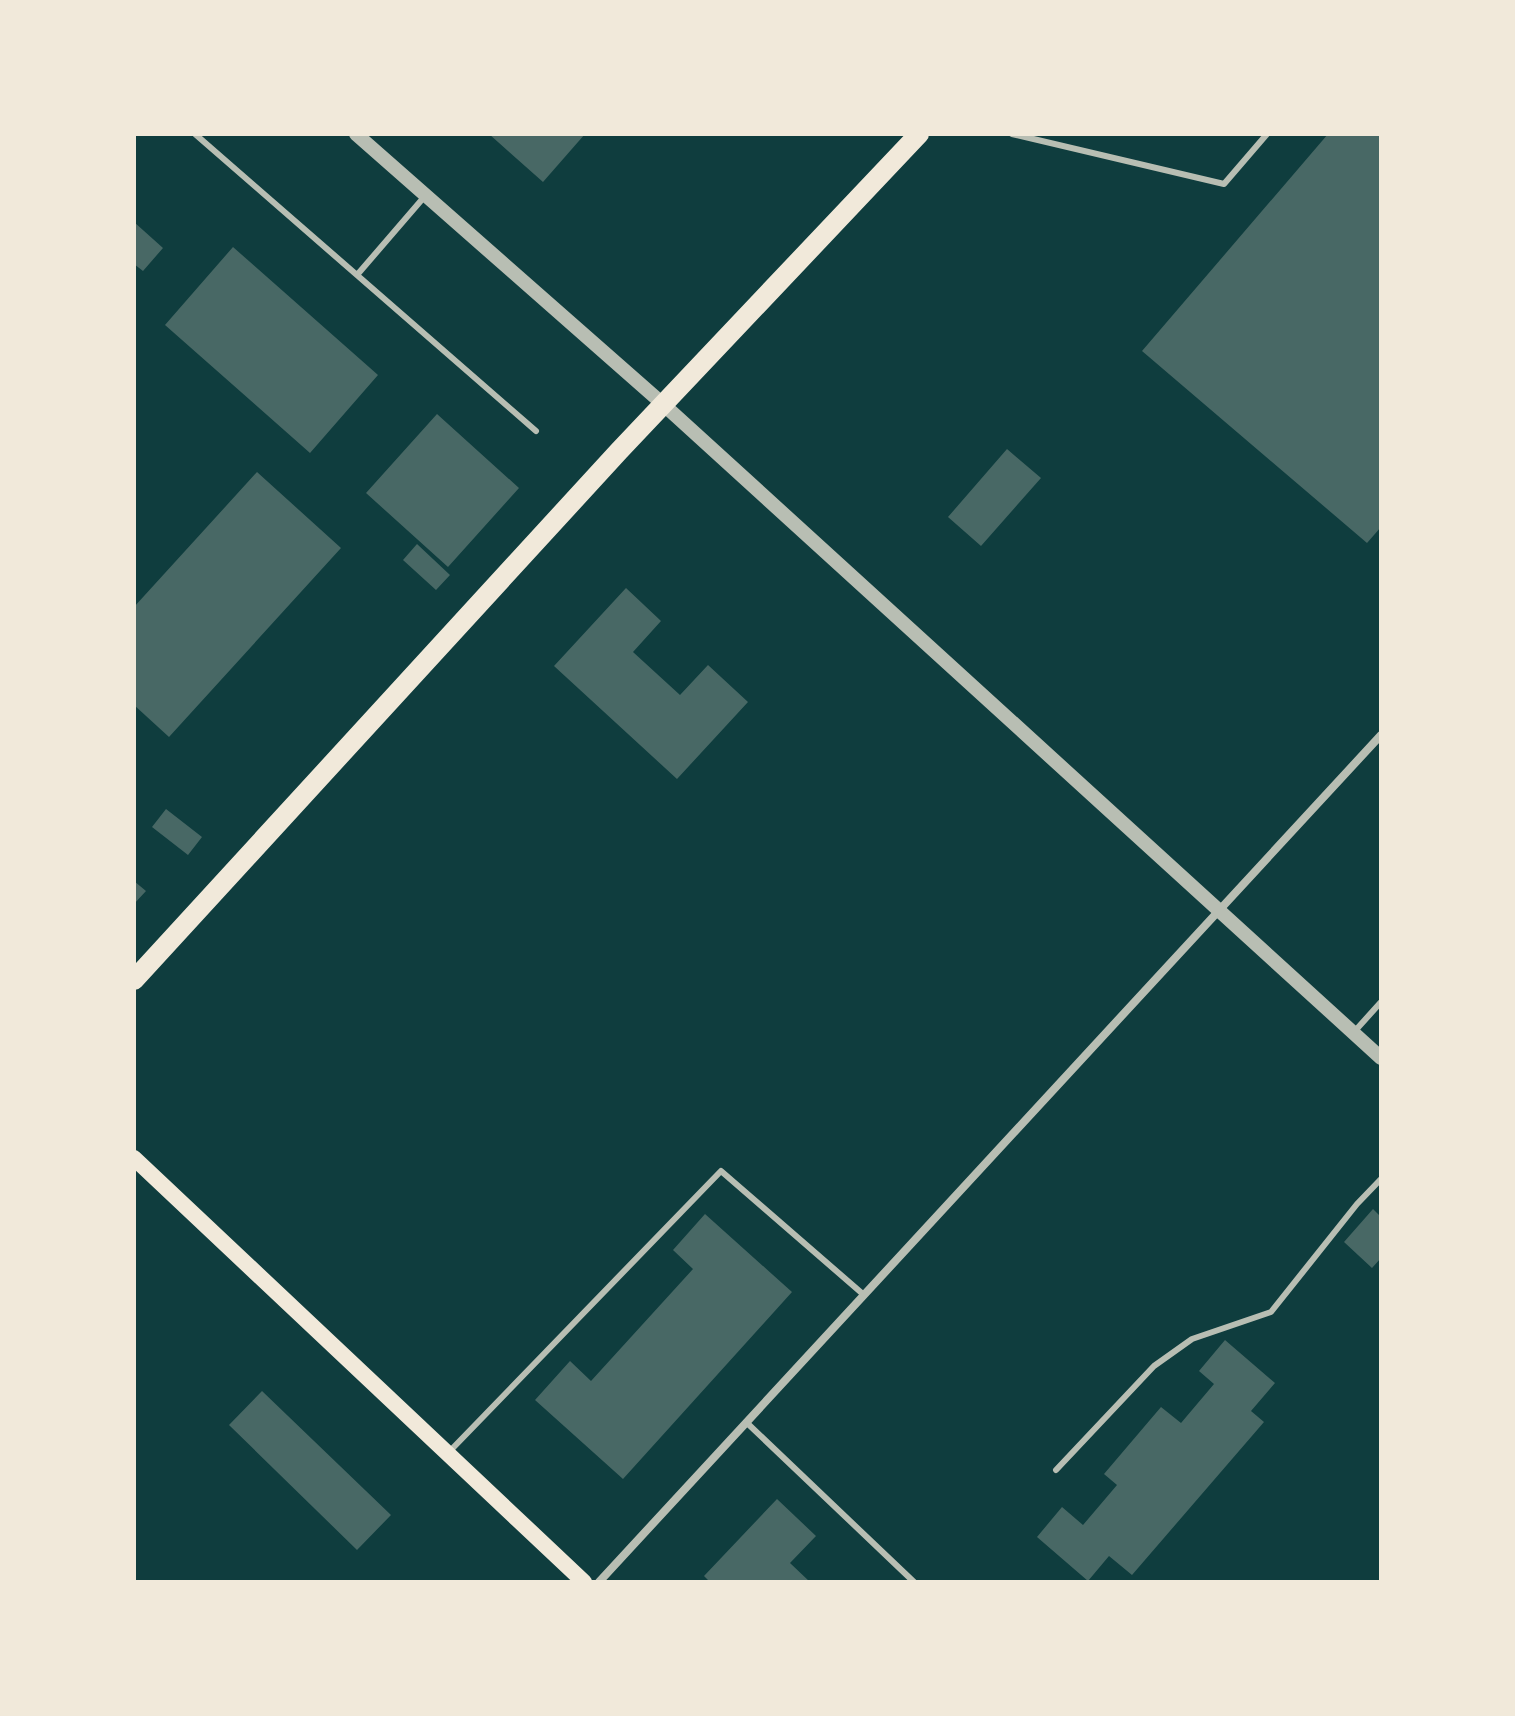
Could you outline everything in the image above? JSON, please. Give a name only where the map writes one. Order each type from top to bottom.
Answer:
[{"type":"main road","points":[[134,980],[597,474],[919,134]]},
{"type":"main road","points":[[134,1158],[584,1582]]},
{"type":"street","points":[[356,134],[664,405],[1381,1058]]},
{"type":"street","points":[[599,1582],[1381,735]]},
{"type":"lane","points":[[195,134],[536,431]]},
{"type":"lane","points":[[1012,134],[1224,184],[1267,134]]},
{"type":"lane","points":[[357,275],[425,195]]},
{"type":"lane","points":[[1354,1032],[1381,1002]]},
{"type":"lane","points":[[448,1453],[721,1171],[864,1295]]},
{"type":"lane","points":[[1056,1470],[1154,1366],[1192,1339],[1271,1312],[1357,1204],[1381,1179]]},
{"type":"lane","points":[[746,1422],[914,1582]]},
{"type":"building","points":[[489,134],[585,134],[543,182]]},
{"type":"building","points":[[1328,134],[1381,134],[1381,527],[1367,543],[1142,351]]},
{"type":"building","points":[[134,222],[163,248],[143,271],[134,264]]},
{"type":"building","points":[[233,247],[378,375],[310,453],[165,325]]},
{"type":"building","points":[[437,414],[519,488],[448,567],[366,493]]},
{"type":"building","points":[[1007,449],[1041,478],[981,546],[948,517]]},
{"type":"building","points":[[257,472],[341,548],[169,737],[134,705],[134,607]]},
{"type":"building","points":[[417,544],[450,575],[436,590],[403,560]]},
{"type":"building","points":[[626,588],[661,621],[633,652],[680,695],[708,665],[748,702],[677,779],[554,666]]},
{"type":"building","points":[[166,809],[202,837],[188,855],[152,827]]},
{"type":"building","points":[[134,881],[146,891],[134,904]]},
{"type":"building","points":[[1373,1209],[1381,1217],[1381,1258],[1372,1268],[1344,1242]]},
{"type":"building","points":[[705,1214],[792,1292],[623,1479],[535,1400],[570,1361],[591,1381],[693,1269],[673,1250]]},
{"type":"building","points":[[1225,1340],[1275,1383],[1251,1411],[1264,1422],[1132,1575],[1109,1556],[1088,1581],[1037,1537],[1062,1507],[1083,1525],[1117,1485],[1104,1474],[1161,1407],[1181,1423],[1214,1384],[1199,1371]]},
{"type":"building","points":[[262,1391],[391,1515],[357,1550],[229,1425]]},
{"type":"building","points":[[777,1499],[816,1536],[790,1563],[810,1582],[710,1582],[704,1576]]}]
